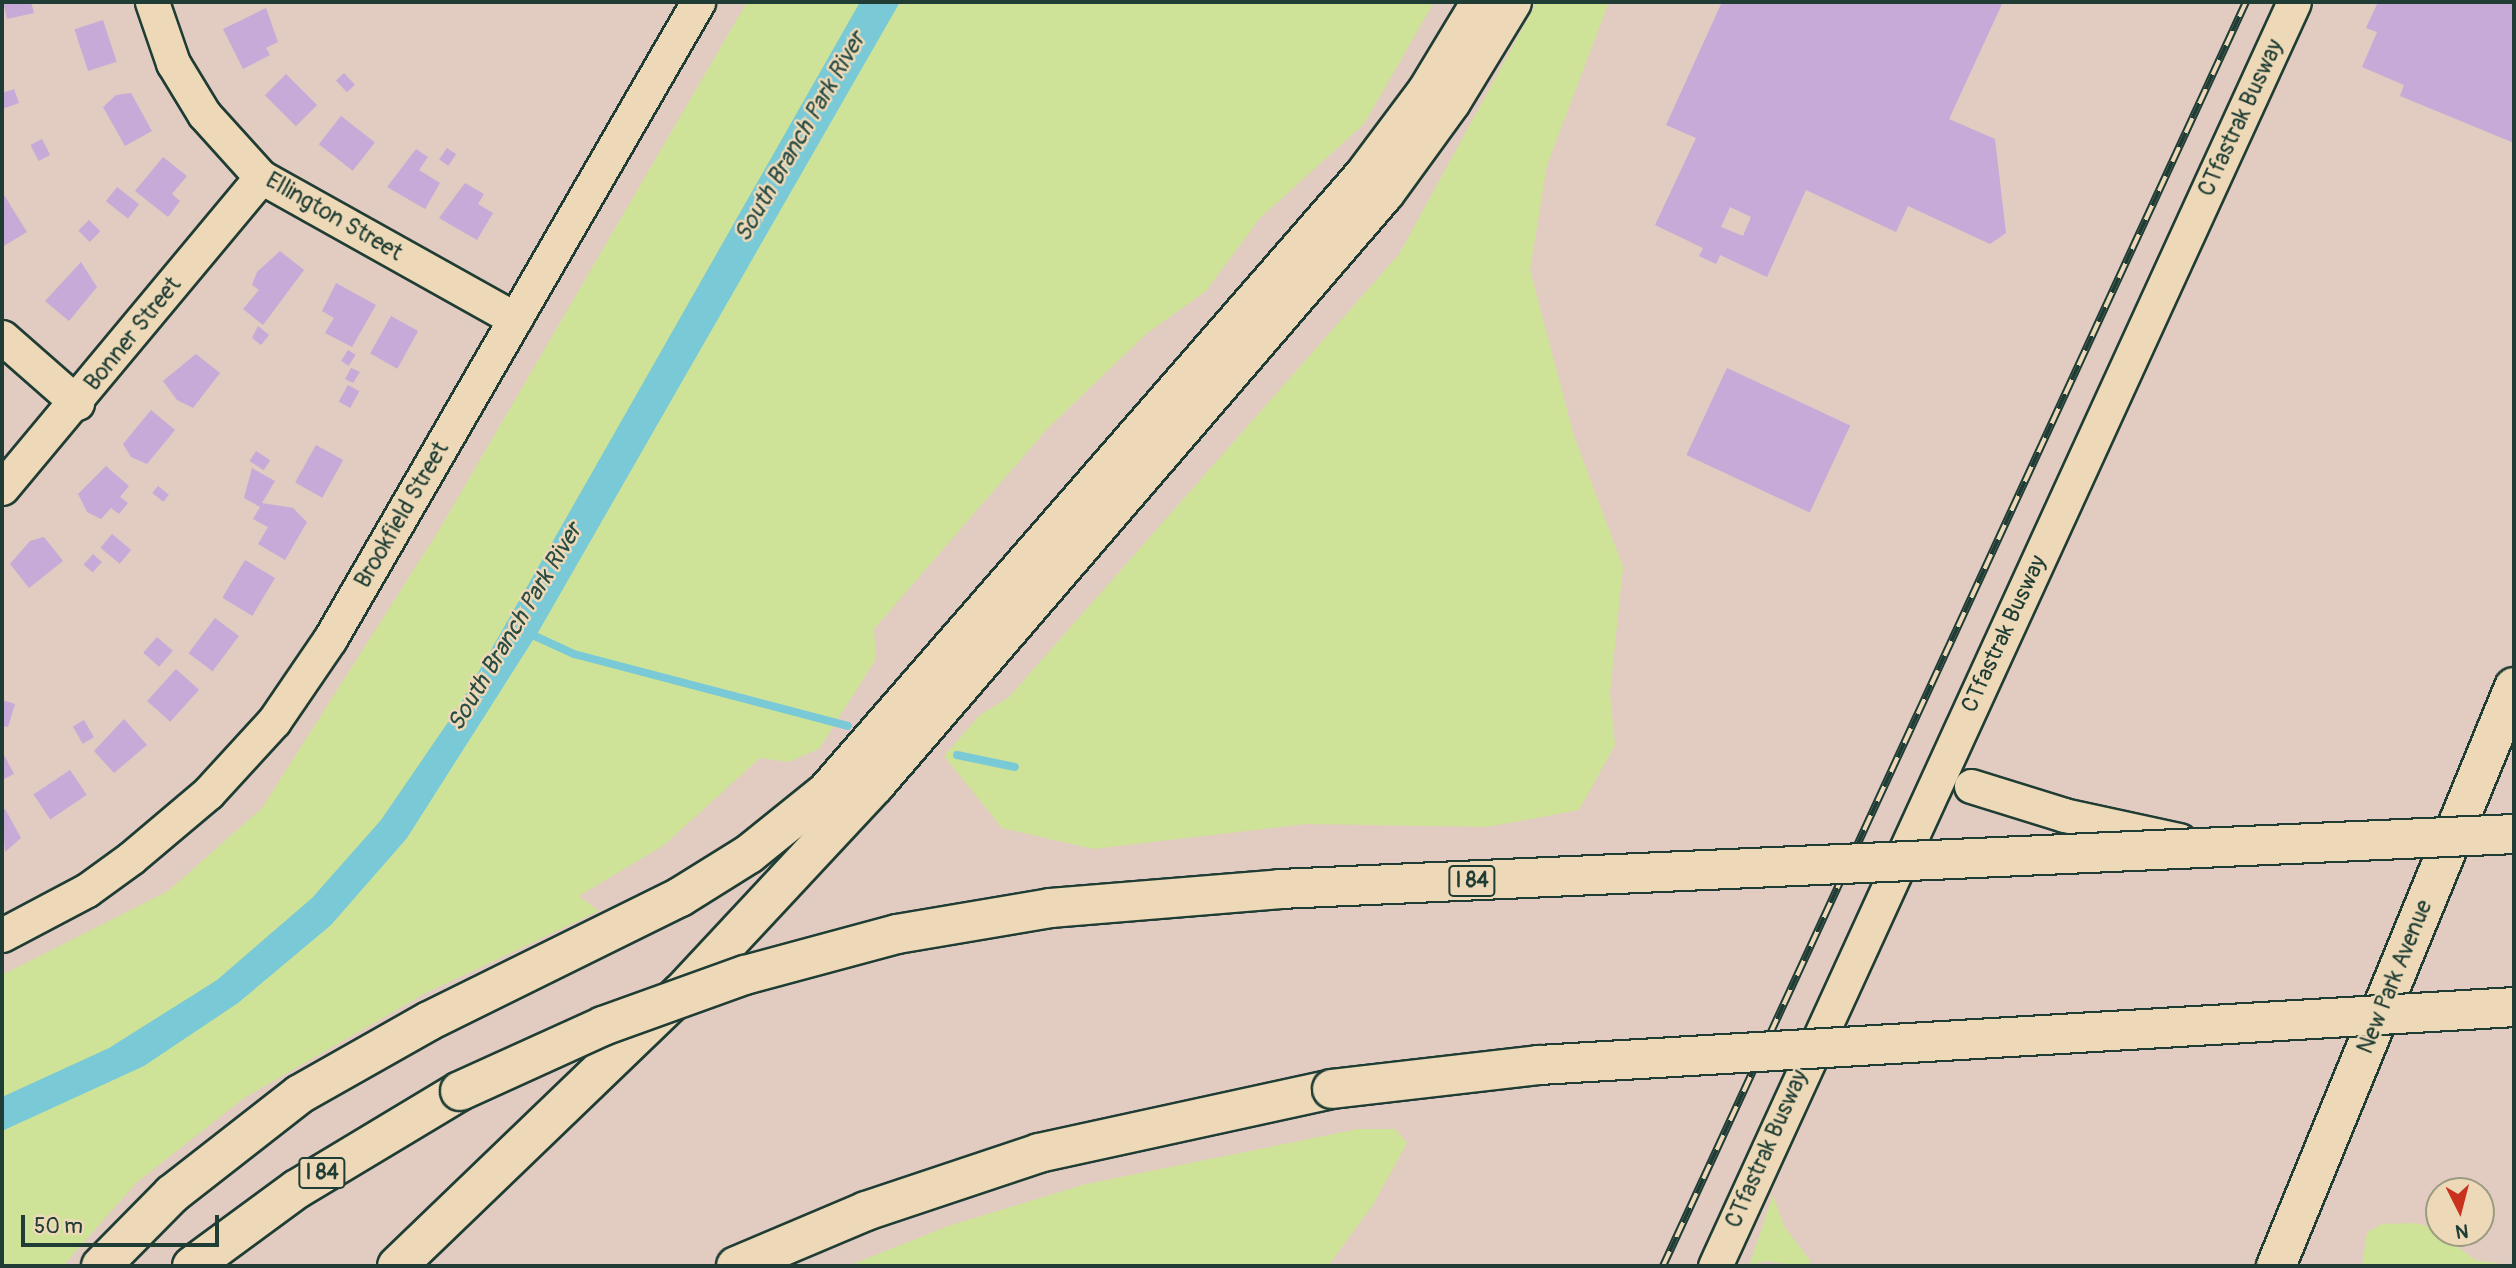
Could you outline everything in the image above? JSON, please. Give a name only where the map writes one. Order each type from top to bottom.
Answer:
[{"type":"main road","points":[[101,1266],[172,1194],[300,1094],[429,1021],[699,887],[827,791],[1360,180],[1427,91],[1481,2]]},
{"type":"main road","points":[[397,1266],[682,992],[883,777],[1385,194],[1451,103],[1512,2]]},
{"type":"main road","name":"New Park Avenue","points":[[2276,1266],[2514,687]]},
{"type":"main road","name":"I 84","points":[[192,1266],[297,1189],[460,1091],[603,1026],[745,975],[897,934],[1016,913],[1280,889],[2514,834]]},
{"type":"main road","points":[[736,1266],[866,1211],[1040,1153],[1332,1089],[1500,1068],[2514,1007]]},
{"type":"street","name":"Ellington Street","points":[[152,2],[173,63],[204,114],[261,177],[515,319]]},
{"type":"street","name":"Brookfield Street","points":[[2,935],[131,858],[208,793],[274,721],[330,639],[698,2]]},
{"type":"street","name":"CTfastrak Busway","points":[[1715,1266],[2294,2]]},
{"type":"street","name":"Bonner Street","points":[[2,488],[77,404],[261,177]]},
{"type":"street","points":[[2,337],[77,404]]},
{"type":"street","points":[[1971,786],[2090,822],[2226,847]]},
{"type":"green space","points":[[747,2],[1434,2],[1364,124],[1260,218],[1206,291],[1146,334],[1048,428],[874,629],[876,659],[819,749],[788,762],[760,758],[664,845],[579,896],[599,911],[426,993],[244,1098],[136,1183],[63,1266],[2,1266],[2,975],[168,891],[262,808],[439,530]]},
{"type":"green space","points":[[1537,2],[1609,2],[1547,165],[1530,270],[1574,436],[1623,567],[1610,693],[1615,745],[1579,810],[1487,827],[1307,824],[1093,849],[1002,828],[944,756],[980,715],[1009,697],[1399,254]]},
{"type":"green space","points":[[1358,1129],[1395,1129],[1407,1143],[1373,1205],[1328,1266],[848,1266],[948,1226],[1086,1184]]},
{"type":"green space","points":[[1773,1195],[1784,1226],[1811,1262],[1804,1266],[1765,1261],[1749,1266]]},
{"type":"green space","points":[[2382,1224],[2425,1225],[2425,1247],[2458,1247],[2475,1260],[2514,1266],[2362,1266],[2367,1232]]},
{"type":"water","name":"South Branch Park River","points":[[860,2],[900,2],[540,629],[407,838],[331,925],[238,1003],[144,1066],[2,1131],[2,1097],[109,1048],[217,980],[312,898],[381,820],[459,706]]},
{"type":"building","points":[[3,2],[31,2],[34,13],[7,19]]},
{"type":"building","points":[[1722,2],[2003,2],[1949,119],[1995,139],[2006,233],[1990,244],[1908,206],[1896,232],[1806,190],[1767,277],[1720,255],[1716,264],[1699,256],[1703,248],[1655,225],[1696,138],[1666,125]],"holes":[[[1730,207],[1751,217],[1743,236],[1721,227]]]},
{"type":"building","points":[[2378,2],[2514,2],[2514,143],[2400,96],[2404,85],[2362,67],[2377,32],[2366,28]]},
{"type":"building","points":[[266,8],[278,42],[266,48],[270,55],[243,69],[223,29]]},
{"type":"building","points":[[103,20],[117,62],[88,71],[74,29]]},
{"type":"building","points":[[344,73],[355,85],[347,92],[336,81]]},
{"type":"building","points":[[286,74],[317,105],[296,126],[265,95]]},
{"type":"building","points":[[14,89],[19,103],[2,109],[2,93]]},
{"type":"building","points":[[131,93],[152,131],[125,146],[103,107],[116,95]]},
{"type":"building","points":[[341,116],[375,142],[353,171],[319,144]]},
{"type":"building","points":[[42,139],[50,155],[39,161],[30,145]]},
{"type":"building","points":[[447,148],[456,154],[448,166],[439,160]]},
{"type":"building","points":[[416,149],[428,157],[419,170],[440,183],[425,209],[387,187]]},
{"type":"building","points":[[163,157],[187,176],[172,194],[180,201],[168,217],[135,191]]},
{"type":"building","points":[[465,183],[484,194],[478,204],[493,213],[477,240],[439,218]]},
{"type":"building","points":[[117,187],[139,204],[128,218],[106,201]]},
{"type":"building","points":[[4,195],[27,232],[2,247],[2,196]]},
{"type":"building","points":[[89,220],[100,231],[90,242],[78,231]]},
{"type":"building","points":[[280,251],[304,270],[263,325],[243,309],[259,290],[252,285],[257,272]]},
{"type":"building","points":[[81,262],[97,287],[69,321],[45,301]]},
{"type":"building","points":[[336,283],[376,305],[352,347],[325,333],[334,318],[322,311]]},
{"type":"building","points":[[391,316],[418,331],[397,369],[370,354]]},
{"type":"building","points":[[258,326],[269,335],[261,345],[252,338]]},
{"type":"building","points":[[348,350],[356,355],[349,366],[341,361]]},
{"type":"building","points":[[196,354],[220,373],[193,408],[177,400],[163,381]]},
{"type":"building","points":[[351,368],[360,372],[353,383],[345,379]]},
{"type":"building","points":[[1727,368],[1850,425],[1810,512],[1686,455]]},
{"type":"building","points":[[348,385],[359,391],[350,408],[339,402]]},
{"type":"building","points":[[151,410],[175,430],[147,464],[131,457],[123,444]]},
{"type":"building","points":[[316,445],[343,460],[322,498],[295,483]]},
{"type":"building","points":[[256,451],[270,460],[264,470],[249,461]]},
{"type":"building","points":[[106,466],[129,486],[120,497],[128,503],[119,514],[111,508],[101,519],[87,512],[78,494]]},
{"type":"building","points":[[252,468],[275,481],[262,503],[293,508],[307,522],[285,560],[258,544],[268,527],[253,519],[260,507],[244,498]]},
{"type":"building","points":[[158,486],[169,495],[163,502],[152,493]]},
{"type":"building","points":[[112,534],[131,550],[120,564],[100,548]]},
{"type":"building","points":[[44,537],[63,561],[29,588],[10,564],[30,541]]},
{"type":"building","points":[[93,554],[102,562],[93,572],[84,564]]},
{"type":"building","points":[[245,560],[275,578],[252,616],[222,598]]},
{"type":"building","points":[[215,618],[239,636],[212,671],[189,653]]},
{"type":"building","points":[[157,637],[173,651],[159,667],[143,653]]},
{"type":"building","points":[[176,669],[199,690],[170,722],[147,701]]},
{"type":"building","points":[[2,700],[15,704],[8,727],[2,726]]},
{"type":"building","points":[[124,719],[147,745],[114,773],[94,751]]},
{"type":"building","points":[[84,720],[94,737],[83,744],[73,726]]},
{"type":"building","points":[[2,751],[14,774],[2,780]]},
{"type":"building","points":[[70,770],[87,795],[50,819],[34,795]]},
{"type":"building","points":[[5,809],[21,838],[5,852],[2,810]]},
{"type":"waterway","name":"South Branch Park River","points":[[526,632],[574,654],[848,726]]},
{"type":"waterway","points":[[957,755],[1015,767]]},
{"type":"railway","points":[[1663,1266],[2246,2]]}]
